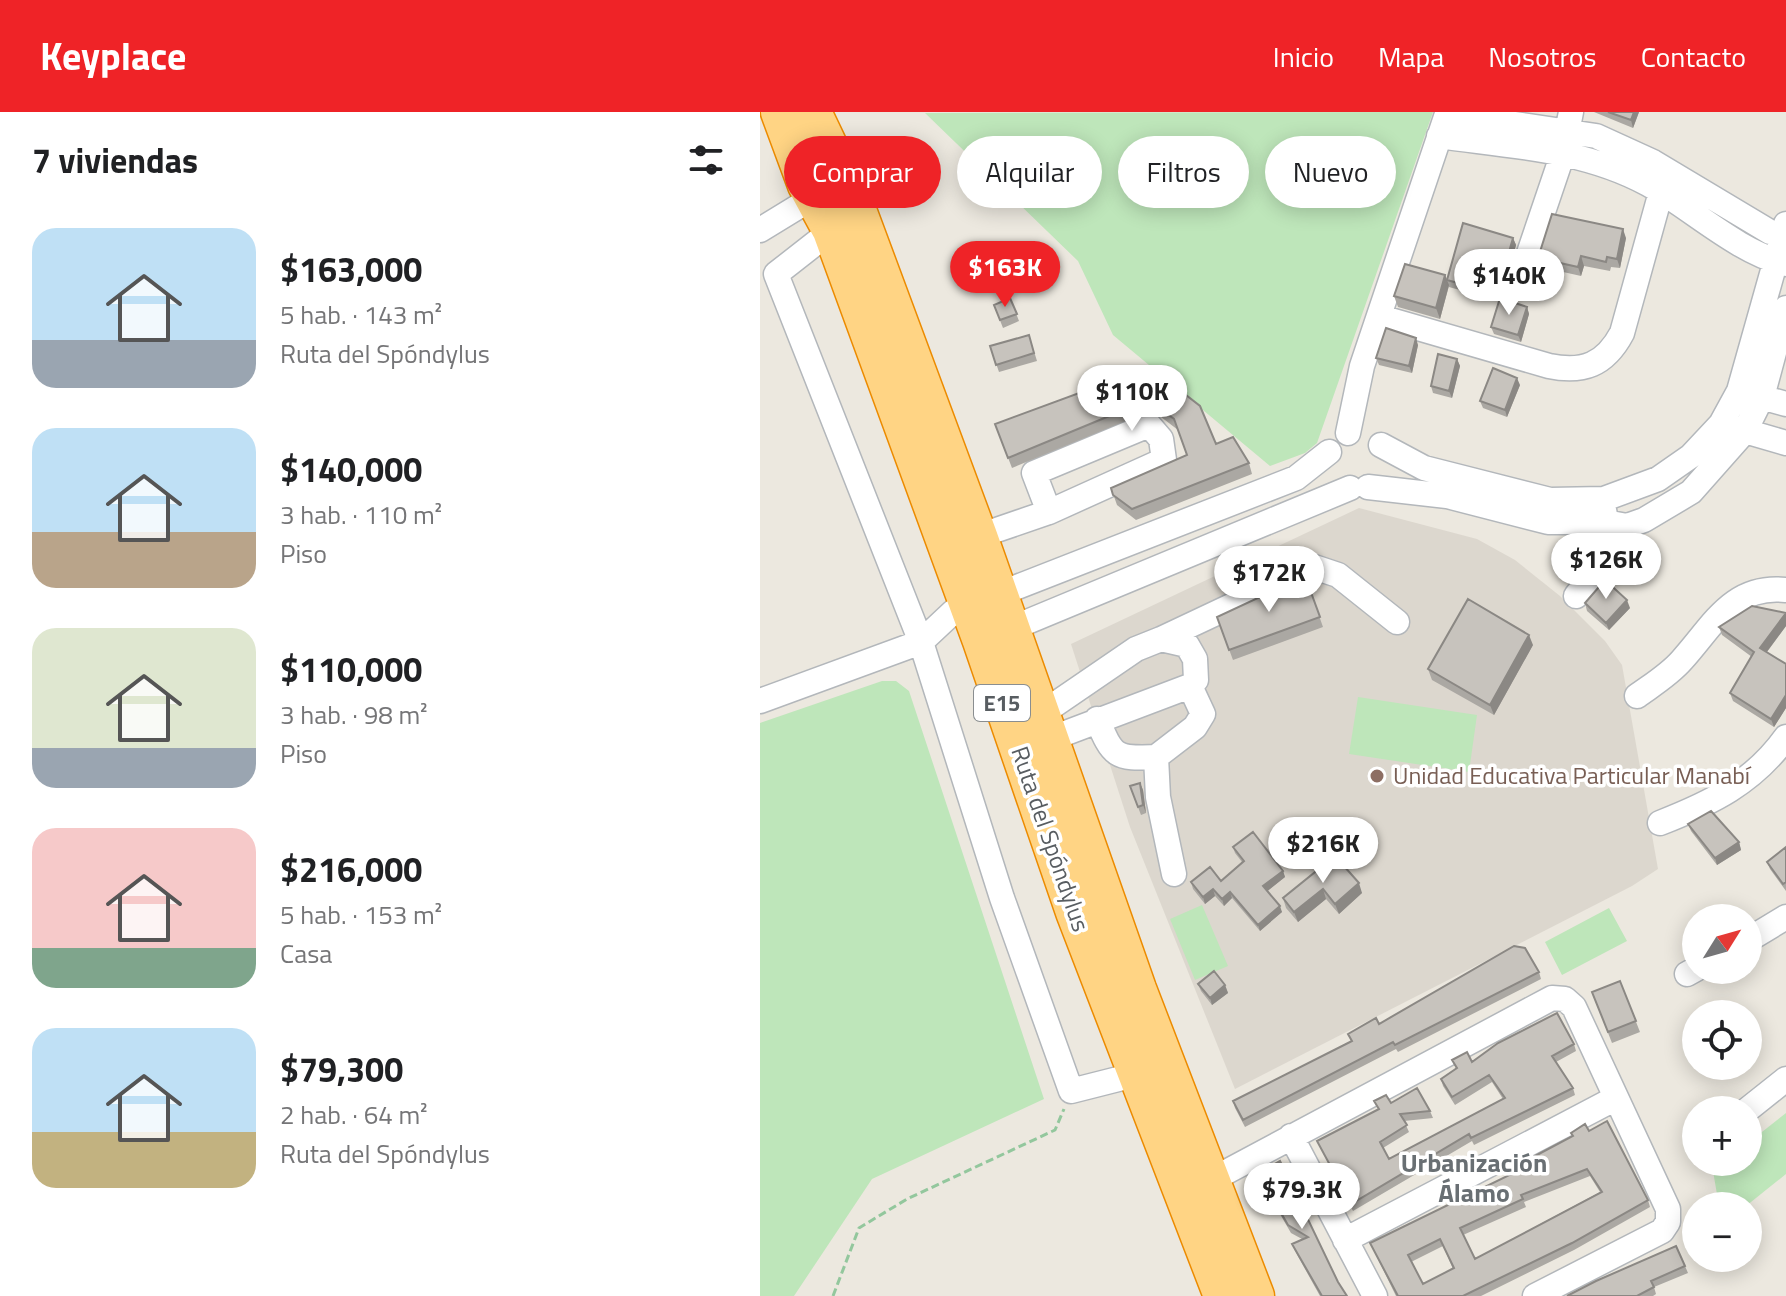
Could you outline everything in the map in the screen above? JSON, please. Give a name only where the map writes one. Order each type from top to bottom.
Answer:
[{"type":"highway","name":"Ruta del Spóndylus","points":[[779,112],[789,136]]},
{"type":"highway","name":"Ruta del Spóndylus","points":[[813,112],[852,194],[979,536],[984,601]]},
{"type":"highway","name":"Ruta del Spóndylus","points":[[820,208],[984,601],[1074,912],[1138,1074],[1256,1296]]},
{"type":"highway","name":"Ruta del Spóndylus","points":[[996,635],[1046,726],[1138,989],[1200,1186],[1222,1296]]},
{"type":"street","points":[[1348,433],[1362,366],[1443,125],[1566,131],[1596,136],[1780,263]]},
{"type":"street","points":[[1525,285],[1527,259],[1566,131]]},
{"type":"street","points":[[1380,317],[1549,366],[1572,371],[1588,369],[1614,347],[1622,333],[1668,187]]},
{"type":"street","points":[[1329,452],[1330,470],[1341,484],[1508,501],[1559,501],[1604,511],[1627,526],[1691,492],[1745,431],[1785,231],[1770,232],[1668,187]]},
{"type":"street","points":[[760,230],[796,208]]},
{"type":"street","points":[[831,231],[776,274],[921,642],[1002,898],[1071,1091],[1138,1074]]},
{"type":"street","points":[[1604,511],[1691,456],[1750,394],[1786,308]]},
{"type":"street","points":[[1750,394],[1786,404]]},
{"type":"street","points":[[1721,424],[1786,443]]},
{"type":"street","points":[[979,536],[1049,512],[1164,460],[1161,439],[1149,425],[1034,473],[1049,512]]},
{"type":"street","points":[[760,701],[921,642],[953,612],[1296,478],[1348,433],[1367,433],[1381,445],[1424,468],[1508,501]]},
{"type":"street","points":[[996,635],[1160,564],[1376,482],[1385,465],[1381,445]]},
{"type":"street","points":[[1576,596],[1607,557],[1610,540],[1604,511]]},
{"type":"street","points":[[1148,535],[1160,564]]},
{"type":"street","points":[[1077,565],[1089,595]]},
{"type":"street","points":[[1046,726],[1136,649],[1314,567],[1338,575],[1397,622]]},
{"type":"street","points":[[1637,696],[1682,660],[1725,607],[1742,596],[1763,589],[1786,590]]},
{"type":"street","points":[[1046,726],[1097,719],[1190,686],[1196,680],[1198,671],[1187,645],[1161,639]]},
{"type":"street","points":[[1097,719],[1116,755],[1124,758],[1156,757],[1195,727],[1203,714],[1190,686]]},
{"type":"street","points":[[1660,823],[1710,803],[1734,789],[1758,772],[1786,737]]},
{"type":"street","points":[[1156,757],[1158,797],[1174,874]]},
{"type":"street","points":[[1762,932],[1786,917]]},
{"type":"street","points":[[1200,1186],[1552,998],[1565,999],[1574,1007],[1668,1209],[1668,1222],[1662,1231],[1535,1296]]},
{"type":"street","points":[[1762,1098],[1786,1079]]},
{"type":"street","points":[[1345,1240],[1616,1098]]},
{"type":"street","points":[[1291,1136],[1375,1296]]},
{"type":"path","points":[[833,1296],[859,1228],[907,1199],[1055,1130],[1071,1091]]},
{"type":"shaded area","name":"Unidad Educativa Particular Manabí","points":[[1359,508],[1477,539],[1515,560],[1560,596],[1605,641],[1622,665],[1658,869],[1632,886],[1235,1089],[1130,827],[1071,644]]},
{"type":"green space","points":[[1433,112],[1317,443],[1305,453],[1270,466],[1113,335],[1078,261],[1023,208],[1102,208],[1102,136],[957,136],[957,144],[925,113]]},
{"type":"green space","points":[[882,681],[896,681],[909,691],[1044,1099],[872,1179],[794,1296],[760,1296],[760,723]]},
{"type":"green space","points":[[1358,697],[1477,715],[1469,772],[1349,754]]},
{"type":"green space","points":[[1202,905],[1228,966],[1195,980],[1170,919]]},
{"type":"green space","points":[[1609,908],[1627,941],[1562,975],[1545,942]]},
{"type":"green space","points":[[1786,1113],[1786,1174],[1762,1193],[1717,1192],[1714,1176],[1762,1176],[1762,1132]]},
{"type":"building","points":[[1608,112],[1634,112],[1631,120]]},
{"type":"building","points":[[1552,214],[1623,229],[1617,259],[1607,257],[1606,262],[1581,256],[1578,267],[1538,258]]},
{"type":"building","points":[[1463,223],[1513,238],[1497,294],[1447,280]]},
{"type":"building","points":[[1405,264],[1445,275],[1436,308],[1394,296]]},
{"type":"building","points":[[1010,298],[1017,314],[1000,320],[994,305]]},
{"type":"building","points":[[1500,298],[1527,307],[1518,335],[1491,327]]},
{"type":"building","points":[[1386,328],[1416,338],[1409,366],[1376,358]]},
{"type":"building","points":[[1029,335],[1034,353],[996,365],[990,346]]},
{"type":"building","points":[[1438,354],[1457,359],[1449,391],[1431,386]]},
{"type":"building","points":[[1150,367],[1200,406],[1216,444],[1233,437],[1249,463],[1132,509],[1113,495],[1111,488],[1187,455],[1174,419],[1148,400],[1008,458],[995,424]]},
{"type":"building","points":[[1493,368],[1517,378],[1505,410],[1480,401]]},
{"type":"building","points":[[1305,576],[1320,617],[1229,650],[1217,617]]},
{"type":"building","points":[[1605,580],[1627,600],[1606,623],[1585,603]]},
{"type":"building","points":[[1468,599],[1529,635],[1490,705],[1428,669]]},
{"type":"building","points":[[1752,606],[1786,613],[1760,648],[1786,664],[1786,695],[1771,719],[1730,693],[1754,652],[1719,627]]},
{"type":"building","points":[[1140,783],[1143,805],[1138,807],[1130,786]]},
{"type":"building","points":[[1711,811],[1739,842],[1715,858],[1688,824]]},
{"type":"building","points":[[1253,832],[1283,871],[1263,886],[1280,906],[1258,925],[1230,892],[1222,899],[1213,889],[1203,897],[1191,882],[1210,867],[1221,881],[1244,861],[1233,847]]},
{"type":"building","points":[[1786,847],[1786,882],[1783,884],[1767,862]]},
{"type":"building","points":[[1335,856],[1359,883],[1335,904],[1323,889],[1294,912],[1283,898]]},
{"type":"building","points":[[1514,946],[1525,948],[1539,972],[1395,1045],[1393,1042],[1243,1120],[1233,1101],[1352,1041],[1348,1034],[1376,1018],[1379,1024]]},
{"type":"building","points":[[1214,971],[1225,985],[1210,998],[1198,984]]},
{"type":"building","points":[[1620,981],[1636,1021],[1608,1032],[1592,992]]},
{"type":"building","points":[[1557,1013],[1574,1044],[1552,1056],[1573,1088],[1471,1138],[1469,1134],[1351,1204],[1317,1141],[1379,1109],[1374,1101],[1386,1095],[1391,1103],[1417,1088],[1430,1111],[1400,1114],[1407,1125],[1380,1142],[1389,1159],[1505,1098],[1489,1075],[1452,1097],[1441,1079],[1457,1068],[1452,1060],[1467,1052],[1472,1062],[1498,1043]]},
{"type":"building","points":[[1607,1121],[1648,1200],[1572,1243],[1463,1296],[1398,1296],[1370,1243],[1538,1161],[1535,1156],[1573,1136],[1571,1133],[1585,1124],[1589,1131]],"holes":[[[1587,1169],[1602,1192],[1475,1259],[1460,1228],[1523,1199],[1521,1195]],[[1440,1239],[1454,1268],[1423,1284],[1408,1255]]]},
{"type":"building","points":[[1280,1161],[1347,1296],[1322,1296],[1292,1244],[1308,1237],[1288,1225],[1261,1178],[1262,1171]]},
{"type":"building","points":[[1676,1246],[1682,1259],[1682,1267],[1651,1281],[1654,1287],[1637,1296],[1567,1296]]},
{"type":"place","name":"Unidad Educativa Particular Manabí","points":[[1377,776]]},
{"type":"district","name":"Urbanización Álamo","points":[[1474,1178]]}]
